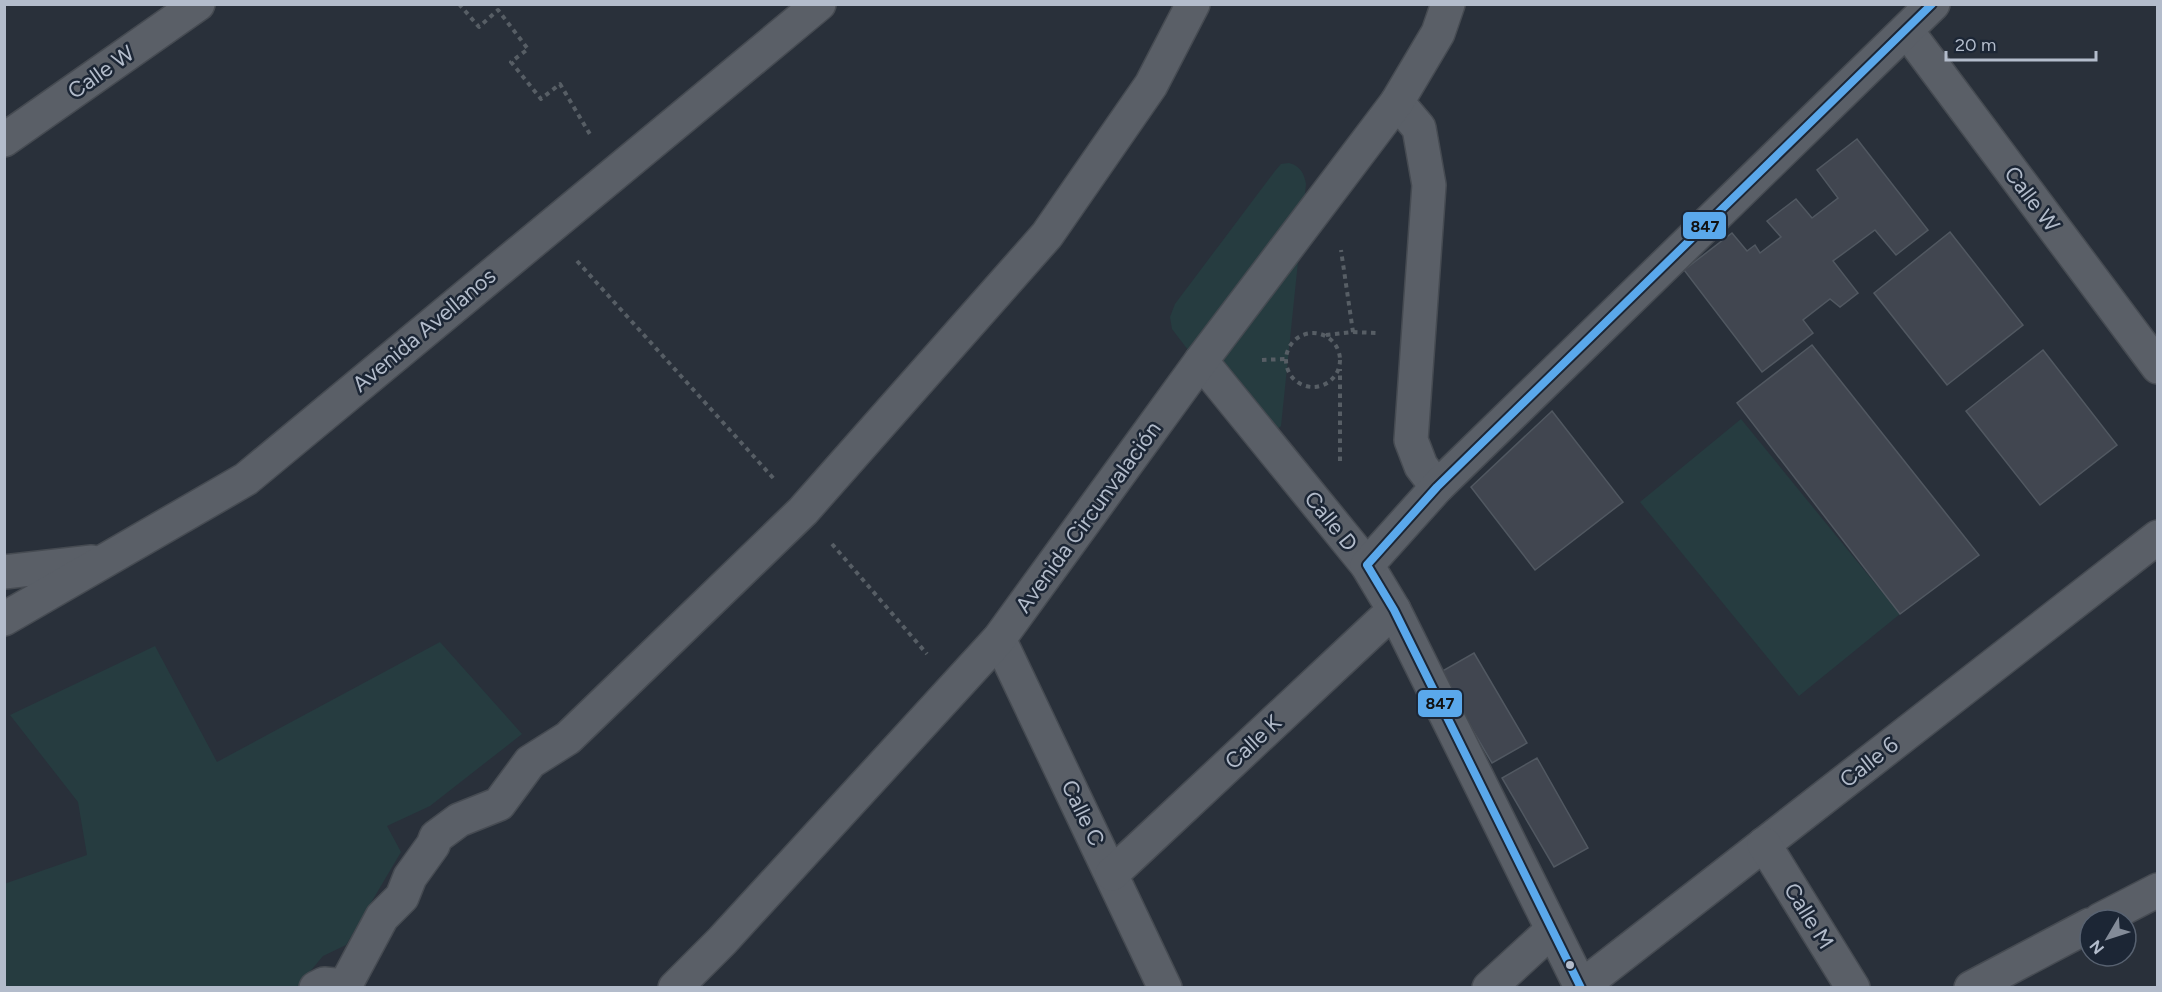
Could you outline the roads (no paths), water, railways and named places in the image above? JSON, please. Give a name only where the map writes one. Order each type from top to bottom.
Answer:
[{"type":"street","name":"Calle W","points":[[4,140],[198,4]]},
{"type":"street","name":"Avenida Avellanos","points":[[4,619],[246,479],[819,4]]},
{"type":"street","points":[[316,987],[324,984],[345,986],[382,917],[402,897],[410,877],[436,837],[459,820],[500,804],[530,762],[568,738],[803,511],[1047,235],[1151,85],[1193,4]]},
{"type":"street","name":"Avenida Circunvalación","points":[[675,987],[722,941],[999,639],[1202,361],[1396,102],[1438,33],[1448,4]]},
{"type":"street","points":[[1367,565],[1437,487],[1933,4]]},
{"type":"street","name":"Calle W","points":[[1907,31],[2157,367]]},
{"type":"street","points":[[1396,102],[1419,128],[1429,185],[1411,440],[1421,466],[1437,487]]},
{"type":"street","name":"Calle D","points":[[1202,361],[1367,565],[1394,610],[1551,931],[1581,987]]},
{"type":"street","name":"Calle 6","points":[[1581,987],[2157,537]]},
{"type":"street","points":[[4,572],[106,560]]},
{"type":"street","name":"Calle K","points":[[1112,874],[1394,610]]},
{"type":"street","name":"Calle C","points":[[999,639],[1165,987]]},
{"type":"street","name":"Calle M","points":[[1764,844],[1853,987]]},
{"type":"street","points":[[2123,908],[2157,890]]},
{"type":"street","points":[[1489,987],[1551,931]]},
{"type":"street","points":[[1971,987],[2078,931]]}]
